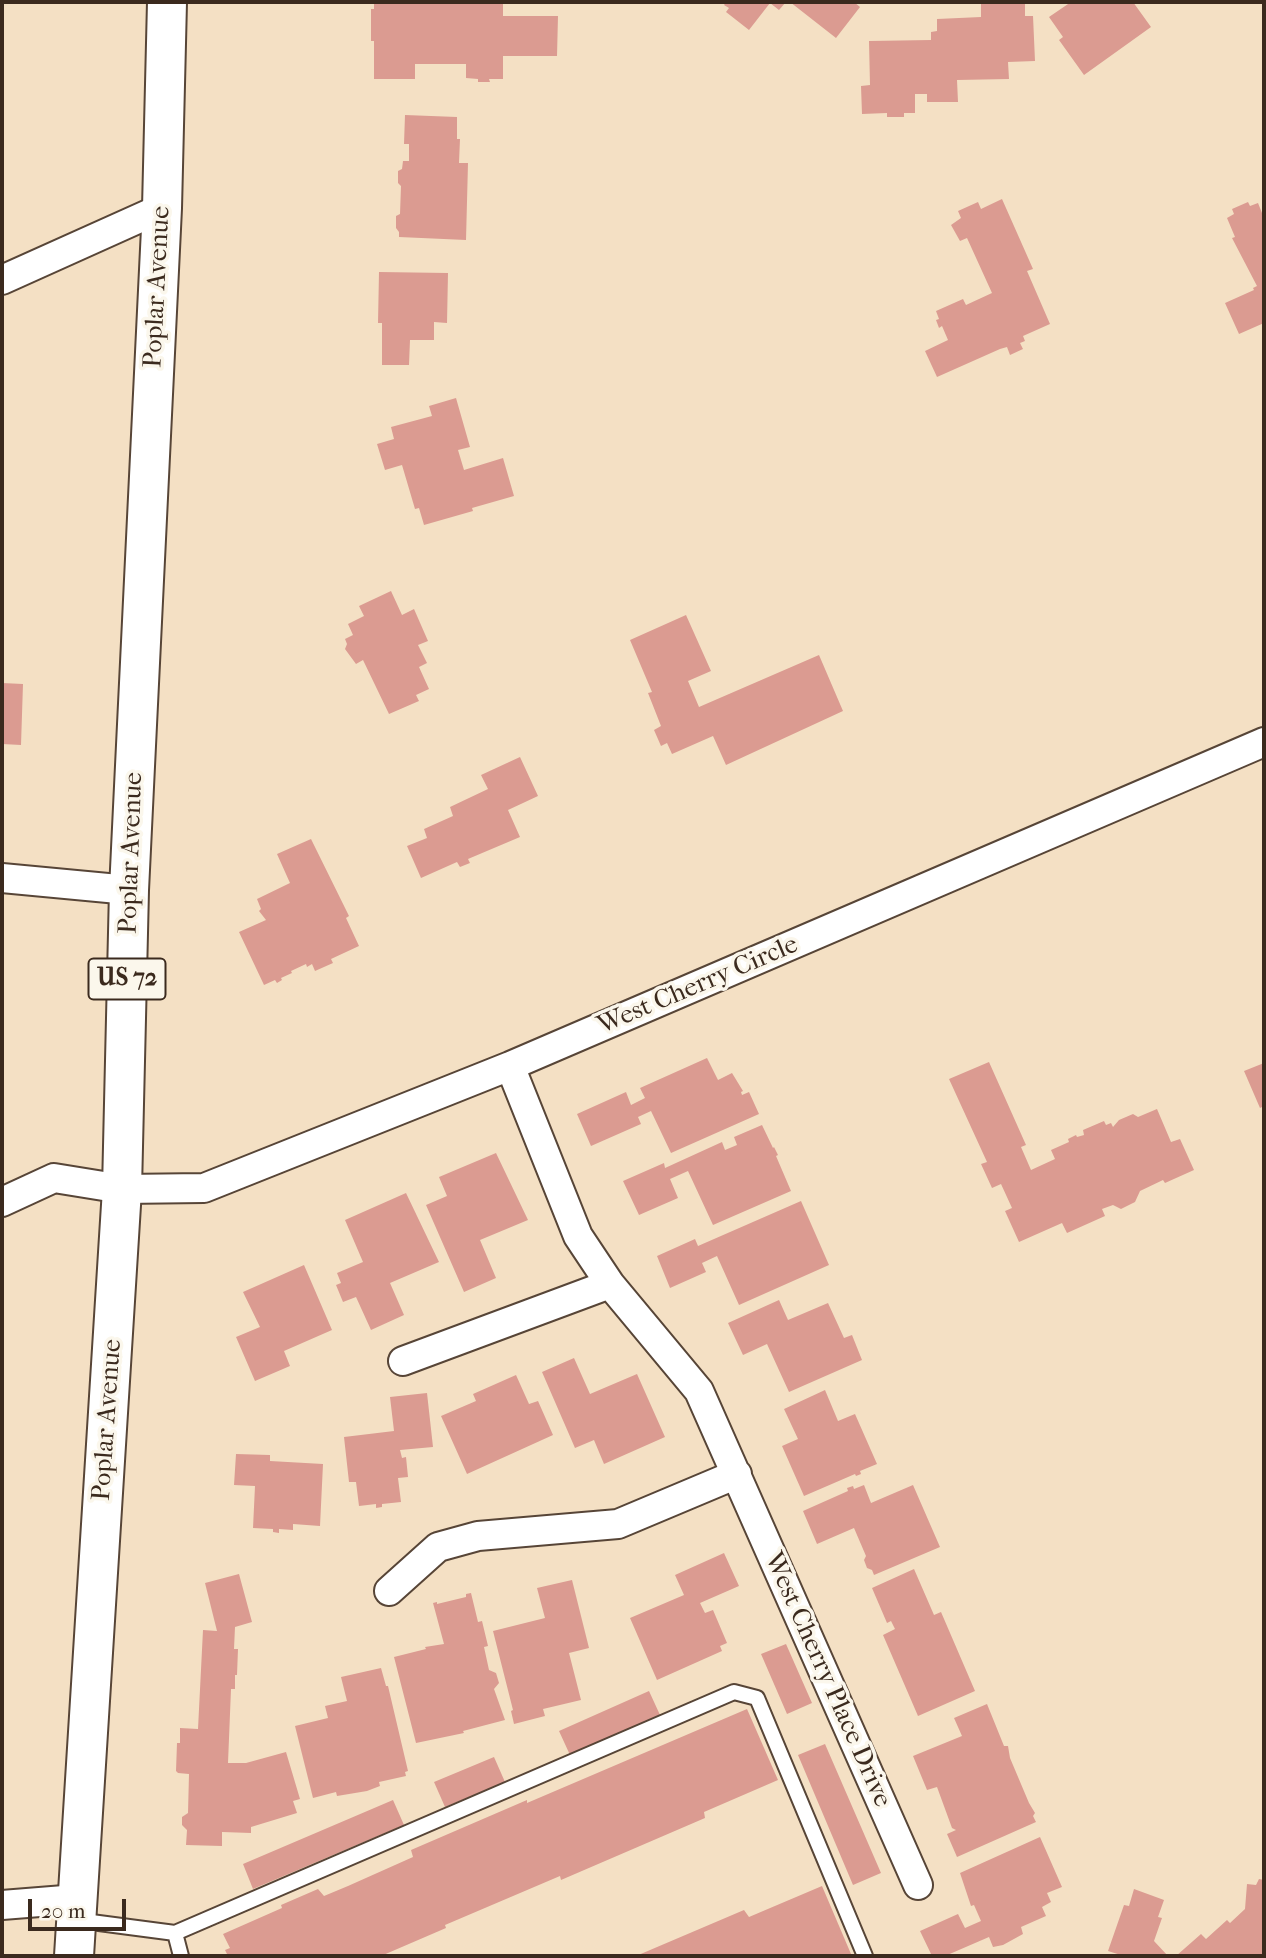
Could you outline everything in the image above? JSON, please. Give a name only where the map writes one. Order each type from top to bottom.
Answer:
[{"type":"main road","name":"Poplar Avenue","points":[[75,1925],[122,1189],[129,890],[162,208],[167,2]]},
{"type":"street","points":[[2,280],[162,208]]},
{"type":"street","name":"West Cherry Circle","points":[[2,1202],[54,1178],[122,1189],[204,1188],[510,1066],[1264,742]]},
{"type":"street","points":[[2,878],[129,890]]},
{"type":"street","name":"West Cherry Place Drive","points":[[510,1066],[578,1236],[610,1284],[699,1391],[918,1885]]},
{"type":"street","points":[[403,1361],[610,1284]]},
{"type":"street","points":[[389,1591],[438,1546],[478,1536],[618,1524],[737,1475]]},
{"type":"street","points":[[2,1905],[75,1925]]},
{"type":"lane","points":[[75,1925],[175,1933],[734,1692],[757,1698],[865,1956]]},
{"type":"lane","points":[[175,1933],[181,1956]]},
{"type":"building","points":[[374,2],[503,2],[503,16],[558,16],[557,56],[503,56],[503,79],[489,79],[490,82],[466,78],[466,64],[415,64],[415,79],[374,79],[371,9],[374,9]]},
{"type":"building","points":[[726,2],[786,2],[779,10],[770,3],[749,30],[726,12],[729,8],[724,5]]},
{"type":"building","points":[[790,2],[854,2],[860,7],[836,38]]},
{"type":"building","points":[[981,2],[1025,2],[1025,16],[1033,16],[1035,61],[1008,62],[1009,79],[957,80],[958,102],[927,102],[927,94],[915,94],[915,113],[904,113],[904,117],[887,117],[887,113],[862,114],[861,86],[870,85],[869,41],[931,40],[931,32],[937,31],[937,19],[981,17]]},
{"type":"building","points":[[1071,2],[1133,2],[1151,27],[1084,75],[1059,40],[1063,37],[1049,17]]},
{"type":"building","points":[[405,115],[457,117],[459,163],[468,163],[466,240],[399,237],[396,228],[396,216],[400,214],[401,186],[398,183],[398,171],[402,169],[403,161],[409,161],[409,144],[404,144]]},
{"type":"building","points":[[1002,199],[1033,269],[1027,271],[1050,324],[1023,336],[1025,341],[1020,343],[1023,349],[1010,355],[1007,347],[1000,349],[937,377],[925,351],[948,340],[942,326],[939,328],[936,311],[963,299],[966,305],[992,293],[967,238],[960,241],[951,225],[961,218],[958,211],[978,202],[981,209]]},
{"type":"building","points":[[1248,202],[1250,206],[1258,203],[1264,218],[1264,323],[1239,334],[1225,303],[1254,290],[1257,286],[1232,238],[1235,237],[1227,218],[1234,214],[1232,209]]},
{"type":"building","points":[[379,272],[448,273],[447,323],[434,322],[434,340],[410,340],[409,365],[382,365],[382,323],[378,323]]},
{"type":"building","points":[[456,398],[470,447],[458,450],[464,470],[503,458],[514,496],[424,525],[419,508],[415,509],[402,465],[385,470],[377,444],[394,439],[391,427],[432,416],[429,406]]},
{"type":"building","points":[[391,591],[402,615],[414,609],[428,641],[418,645],[427,663],[419,667],[429,689],[416,695],[419,701],[389,714],[363,660],[356,664],[345,649],[345,639],[353,635],[348,624],[364,616],[359,606]]},
{"type":"building","points":[[686,615],[711,671],[688,681],[699,707],[819,655],[843,711],[726,765],[713,736],[672,754],[667,743],[661,746],[654,730],[661,726],[648,693],[652,692],[630,640]]},
{"type":"building","points":[[2,683],[23,684],[21,745],[2,744]]},
{"type":"building","points":[[520,757],[538,796],[508,810],[520,837],[468,859],[470,863],[460,867],[457,862],[421,878],[407,846],[427,838],[424,829],[453,816],[450,807],[488,789],[481,775]]},
{"type":"building","points":[[311,839],[349,916],[346,918],[359,946],[331,959],[333,963],[315,971],[312,964],[307,967],[306,964],[291,971],[292,973],[277,983],[275,980],[264,985],[239,932],[266,920],[259,911],[261,909],[257,899],[290,883],[277,854]]},
{"type":"building","points":[[707,1058],[718,1080],[732,1073],[743,1091],[742,1095],[749,1092],[759,1114],[671,1153],[651,1111],[638,1117],[641,1124],[591,1146],[577,1114],[626,1092],[631,1105],[645,1098],[640,1088]]},
{"type":"building","points":[[989,1062],[1026,1145],[1021,1147],[1031,1170],[1055,1159],[1051,1150],[1069,1142],[1068,1139],[1076,1135],[1084,1135],[1083,1130],[1104,1121],[1106,1125],[1111,1123],[1113,1127],[1119,1120],[1133,1114],[1138,1117],[1157,1109],[1171,1142],[1180,1139],[1194,1170],[1140,1191],[1135,1202],[1121,1209],[1113,1205],[1102,1209],[1105,1216],[1067,1233],[1062,1223],[1019,1242],[1005,1211],[1012,1208],[1001,1184],[992,1188],[981,1164],[987,1162],[949,1079]]},
{"type":"building","points":[[1264,1063],[1264,1106],[1260,1108],[1244,1071]]},
{"type":"building","points":[[762,1125],[778,1155],[776,1156],[791,1191],[713,1225],[688,1171],[670,1179],[678,1198],[639,1215],[623,1181],[664,1163],[665,1168],[722,1142],[725,1150],[737,1145],[734,1137]]},
{"type":"building","points":[[496,1153],[528,1220],[480,1240],[496,1278],[464,1292],[426,1205],[447,1196],[439,1177]]},
{"type":"building","points":[[406,1193],[439,1262],[390,1283],[404,1315],[371,1330],[356,1297],[343,1302],[336,1285],[341,1283],[337,1273],[363,1262],[345,1220]]},
{"type":"building","points":[[801,1201],[829,1265],[739,1305],[717,1256],[702,1263],[706,1272],[670,1288],[657,1256],[695,1239],[698,1246]]},
{"type":"building","points":[[304,1265],[332,1330],[284,1351],[290,1366],[255,1381],[236,1337],[260,1327],[243,1292]]},
{"type":"building","points":[[779,1300],[788,1320],[828,1303],[844,1338],[852,1335],[862,1360],[789,1392],[767,1344],[743,1355],[728,1323]]},
{"type":"building","points":[[574,1358],[590,1394],[637,1374],[665,1437],[604,1464],[594,1440],[575,1448],[542,1372]]},
{"type":"building","points":[[516,1375],[529,1404],[538,1401],[553,1435],[467,1474],[441,1416],[476,1401],[473,1394]]},
{"type":"building","points":[[825,1390],[838,1421],[855,1414],[877,1464],[860,1471],[861,1474],[855,1474],[804,1496],[782,1446],[798,1439],[784,1409]]},
{"type":"building","points":[[427,1393],[433,1447],[400,1450],[402,1458],[406,1457],[408,1477],[398,1478],[401,1502],[382,1504],[382,1507],[376,1508],[376,1504],[359,1506],[356,1482],[349,1482],[344,1437],[394,1431],[390,1397]]},
{"type":"building","points":[[236,1454],[270,1455],[270,1461],[323,1464],[320,1526],[293,1524],[293,1530],[279,1529],[279,1533],[273,1532],[273,1529],[253,1528],[255,1486],[234,1485]]},
{"type":"building","points":[[864,1485],[871,1503],[913,1485],[940,1547],[874,1575],[872,1570],[867,1568],[864,1560],[866,1556],[854,1528],[817,1544],[803,1511],[848,1491],[847,1488],[853,1486],[854,1489]]},
{"type":"building","points":[[724,1553],[739,1586],[700,1603],[705,1613],[713,1610],[727,1643],[720,1646],[722,1651],[657,1680],[630,1618],[684,1595],[675,1575]]},
{"type":"building","points":[[914,1569],[934,1615],[941,1612],[975,1691],[918,1716],[883,1635],[895,1629],[891,1621],[887,1623],[872,1588]]},
{"type":"building","points":[[239,1574],[252,1622],[235,1627],[237,1675],[235,1689],[231,1689],[228,1763],[246,1763],[286,1752],[300,1799],[293,1801],[297,1813],[251,1827],[251,1833],[222,1832],[222,1846],[186,1845],[187,1830],[182,1825],[182,1817],[188,1813],[189,1774],[176,1771],[177,1743],[180,1743],[180,1728],[198,1729],[203,1630],[217,1631],[205,1583]]},
{"type":"building","points":[[572,1580],[589,1648],[569,1653],[581,1700],[543,1709],[545,1716],[514,1724],[513,1710],[493,1631],[545,1618],[537,1588]]},
{"type":"building","points":[[471,1593],[478,1622],[482,1621],[488,1646],[484,1647],[489,1670],[496,1673],[499,1683],[494,1689],[505,1720],[463,1731],[464,1733],[416,1743],[394,1657],[444,1644],[433,1603],[466,1597],[466,1594]]},
{"type":"building","points":[[786,1644],[812,1703],[787,1714],[761,1654]]},
{"type":"building","points":[[381,1668],[388,1686],[408,1771],[405,1772],[406,1776],[379,1782],[380,1786],[367,1791],[337,1796],[336,1792],[313,1798],[295,1726],[328,1718],[325,1706],[347,1701],[341,1677]]},
{"type":"building","points":[[649,1691],[660,1715],[570,1755],[559,1731]]},
{"type":"building","points":[[987,1704],[1004,1746],[1008,1746],[1010,1758],[1035,1813],[1033,1816],[1036,1822],[957,1857],[947,1834],[956,1830],[952,1828],[937,1787],[927,1790],[913,1756],[962,1736],[954,1718]]},
{"type":"building","points":[[747,1709],[778,1780],[704,1812],[705,1818],[561,1880],[560,1876],[445,1925],[446,1928],[381,1956],[228,1956],[225,1950],[230,1948],[223,1934],[282,1908],[281,1905],[318,1889],[324,1896],[348,1886],[413,1857],[411,1850]]},
{"type":"building","points":[[825,1744],[881,1873],[853,1885],[798,1755]]},
{"type":"building","points":[[494,1757],[505,1782],[445,1807],[434,1782]]},
{"type":"building","points":[[393,1800],[404,1825],[253,1889],[243,1864]]},
{"type":"building","points":[[1040,1837],[1062,1887],[1047,1893],[1051,1902],[1042,1907],[1046,1916],[1021,1927],[1023,1934],[1003,1945],[993,1947],[989,1937],[945,1956],[932,1956],[920,1931],[958,1914],[965,1928],[981,1921],[974,1905],[971,1906],[960,1873]]},
{"type":"building","points":[[1259,1879],[1264,1880],[1264,1956],[1176,1956],[1201,1934],[1206,1939],[1227,1920],[1230,1923],[1245,1909],[1247,1884],[1256,1885]]},
{"type":"building","points":[[822,1886],[851,1954],[846,1956],[636,1956],[744,1910],[749,1917]]},
{"type":"building","points":[[1134,1889],[1164,1900],[1158,1917],[1162,1918],[1154,1941],[1168,1956],[1124,1956],[1108,1951],[1124,1905],[1129,1906]]}]
